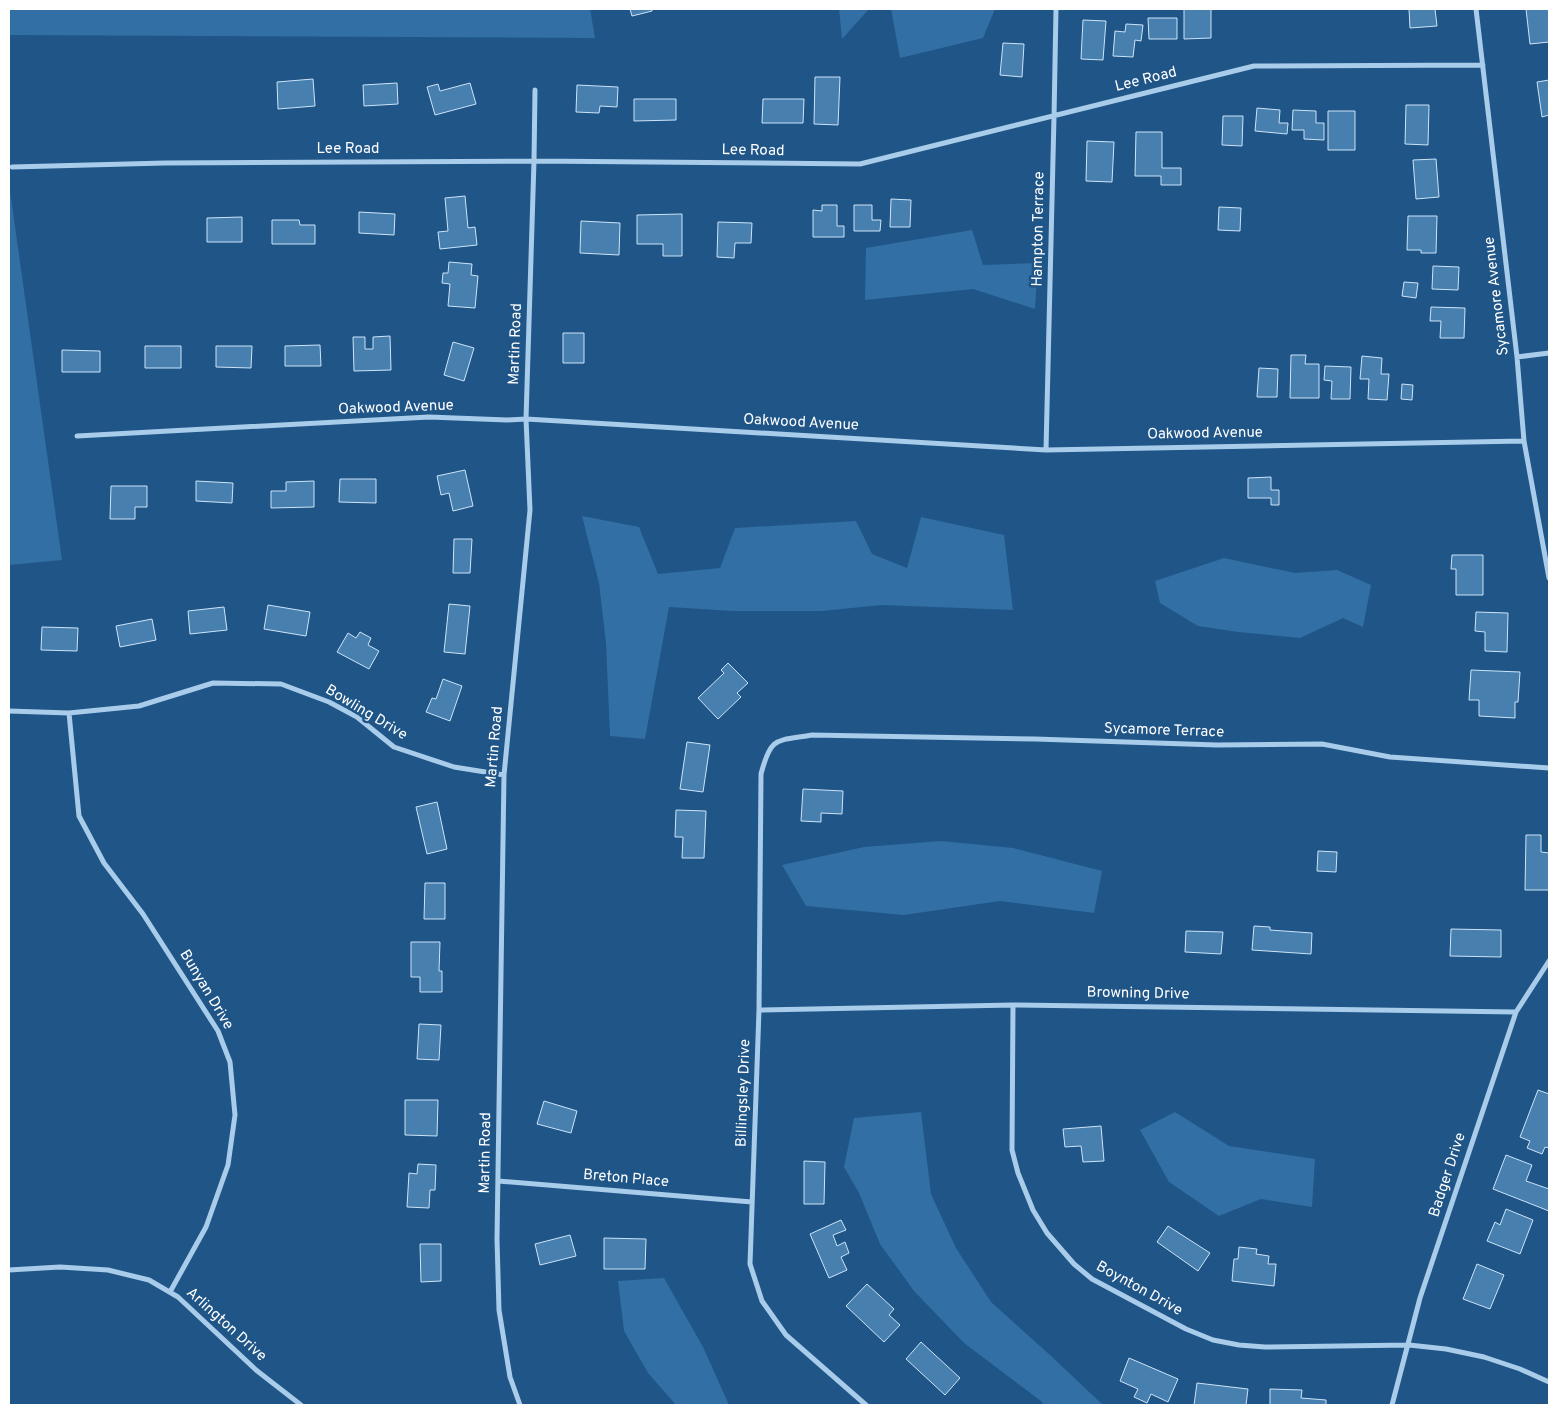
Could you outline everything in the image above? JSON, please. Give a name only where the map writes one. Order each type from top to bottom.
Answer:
[{"type":"street","name":"Hampton Terrace","points":[[1046,450],[1056,9]]},
{"type":"street","name":"Sycamore Avenue","points":[[1476,9],[1517,357],[1524,441],[1549,578]]},
{"type":"street","name":"Lee Road","points":[[12,167],[165,162],[534,160],[860,164],[1254,66],[1482,65]]},
{"type":"street","name":"Martin Road","points":[[520,1405],[510,1377],[499,1310],[497,1239],[504,775],[530,510],[526,419],[535,90]]},
{"type":"street","points":[[1517,357],[1549,353]]},
{"type":"street","name":"Oakwood Avenue","points":[[77,436],[428,416],[508,420],[526,419],[1046,450],[1524,441]]},
{"type":"street","name":"Bowling Drive","points":[[9,711],[69,713],[139,706],[214,683],[281,684],[306,692],[356,717],[394,747],[454,767],[504,775]]},
{"type":"street","name":"Bunyan Drive","points":[[69,713],[79,816],[104,862],[143,914],[218,1031],[230,1062],[235,1115],[228,1165],[206,1227],[170,1292]]},
{"type":"street","name":"Sycamore Terrace","points":[[778,740],[812,735],[1216,745],[1322,744],[1390,757],[1549,768]]},
{"type":"street","name":"Billingsley Drive","points":[[778,740],[770,749],[761,774],[759,1010],[750,1264],[762,1301],[786,1334],[866,1405]]},
{"type":"street","name":"Badger Drive","points":[[1392,1405],[1420,1298],[1516,1012],[1549,962]]},
{"type":"street","name":"Browning Drive","points":[[759,1010],[1013,1005],[1516,1012]]},
{"type":"street","name":"Boynton Drive","points":[[1013,1005],[1012,1150],[1018,1174],[1033,1210],[1047,1233],[1074,1264],[1092,1279],[1186,1329],[1212,1340],[1265,1347],[1409,1345]]},
{"type":"street","name":"Breton Place","points":[[498,1181],[752,1202]]},
{"type":"street","name":"Arlington Drive","points":[[9,1270],[60,1267],[108,1270],[149,1280],[178,1297],[256,1370],[301,1405]]},
{"type":"street","points":[[1409,1345],[1446,1349],[1484,1357],[1520,1369],[1549,1382]]},
{"type":"shaded area","points":[[9,9],[590,9],[595,38],[9,35]]},
{"type":"shaded area","points":[[839,9],[869,9],[842,39]]},
{"type":"shaded area","points":[[891,9],[995,9],[983,38],[900,58]]},
{"type":"shaded area","points":[[9,184],[62,560],[9,565]]},
{"type":"shaded area","points":[[972,230],[983,265],[1038,263],[1035,309],[973,289],[865,300],[866,248]]},
{"type":"shaded area","points":[[582,516],[639,527],[658,574],[720,568],[735,528],[856,521],[872,554],[907,568],[921,517],[1004,535],[1013,610],[882,605],[822,611],[733,611],[669,607],[645,739],[610,736],[606,643],[599,583]]},
{"type":"shaded area","points":[[1224,558],[1295,573],[1337,570],[1371,585],[1363,627],[1343,618],[1300,638],[1238,632],[1198,626],[1160,603],[1155,581]]},
{"type":"shaded area","points":[[941,841],[1013,848],[1102,871],[1094,913],[1000,901],[904,915],[806,906],[782,865],[864,847]]},
{"type":"shaded area","points":[[921,1112],[931,1194],[956,1248],[991,1302],[1103,1405],[1044,1405],[964,1343],[914,1291],[880,1244],[859,1193],[844,1167],[854,1118]]},
{"type":"shaded area","points":[[1175,1112],[1229,1146],[1315,1159],[1312,1207],[1261,1199],[1219,1216],[1169,1182],[1140,1130]]},
{"type":"shaded area","points":[[664,1278],[703,1347],[729,1405],[676,1405],[648,1373],[624,1331],[618,1281]]},
{"type":"building","points":[[630,9],[652,9],[652,11],[632,16]]},
{"type":"building","points":[[1184,9],[1211,9],[1211,38],[1184,39]]},
{"type":"building","points":[[1409,9],[1435,9],[1437,26],[1410,28]]},
{"type":"building","points":[[1526,9],[1549,9],[1549,42],[1530,44]]},
{"type":"building","points":[[1148,18],[1177,18],[1177,39],[1149,39]]},
{"type":"building","points":[[1083,20],[1106,21],[1103,60],[1081,59]]},
{"type":"building","points":[[1126,24],[1143,25],[1141,41],[1135,40],[1133,57],[1113,56],[1115,31],[1125,32]]},
{"type":"building","points":[[1003,43],[1024,44],[1022,77],[1000,75]]},
{"type":"building","points":[[815,77],[840,77],[838,125],[814,124]]},
{"type":"building","points":[[313,79],[315,106],[278,109],[277,82]]},
{"type":"building","points":[[1549,80],[1549,115],[1542,117],[1537,82]]},
{"type":"building","points":[[397,83],[398,104],[364,106],[363,85]]},
{"type":"building","points":[[470,83],[476,104],[435,115],[427,87],[438,84],[440,91]]},
{"type":"building","points":[[577,85],[618,87],[617,107],[600,106],[599,113],[576,112]]},
{"type":"building","points":[[634,99],[676,99],[676,120],[634,121]]},
{"type":"building","points":[[763,99],[804,99],[803,123],[762,123]]},
{"type":"building","points":[[1406,105],[1429,105],[1428,145],[1405,144]]},
{"type":"building","points":[[1257,108],[1280,110],[1279,123],[1288,123],[1287,134],[1255,131]]},
{"type":"building","points":[[1293,110],[1316,111],[1316,123],[1324,123],[1324,140],[1304,139],[1304,130],[1292,130]]},
{"type":"building","points":[[1328,111],[1355,111],[1355,150],[1328,150]]},
{"type":"building","points":[[1223,116],[1243,116],[1242,146],[1222,145]]},
{"type":"building","points":[[1136,132],[1162,132],[1162,168],[1181,168],[1181,185],[1161,185],[1161,176],[1135,176]]},
{"type":"building","points":[[1087,141],[1114,142],[1112,182],[1086,181]]},
{"type":"building","points":[[1436,159],[1439,197],[1416,199],[1413,160]]},
{"type":"building","points":[[465,196],[468,228],[475,227],[477,245],[440,249],[438,232],[448,231],[445,198]]},
{"type":"building","points":[[891,199],[911,200],[910,227],[890,227]]},
{"type":"building","points":[[822,205],[837,205],[837,226],[844,226],[844,237],[813,237],[813,210],[822,211]]},
{"type":"building","points":[[854,205],[872,205],[872,220],[881,220],[880,231],[854,231]]},
{"type":"building","points":[[1219,207],[1241,208],[1240,231],[1218,230]]},
{"type":"building","points":[[359,212],[395,214],[394,235],[359,233]]},
{"type":"building","points":[[682,214],[682,256],[663,256],[663,244],[637,244],[637,215]]},
{"type":"building","points":[[1408,216],[1437,216],[1436,253],[1421,253],[1421,250],[1407,250]]},
{"type":"building","points":[[242,217],[242,242],[207,242],[207,218]]},
{"type":"building","points":[[272,220],[299,220],[300,225],[315,225],[315,244],[272,244]]},
{"type":"building","points":[[581,221],[620,223],[619,255],[580,253]]},
{"type":"building","points":[[718,222],[752,223],[751,243],[735,243],[734,258],[717,257]]},
{"type":"building","points":[[449,262],[472,264],[471,275],[478,276],[475,308],[448,306],[450,284],[442,283],[443,273],[448,273]]},
{"type":"building","points":[[1433,266],[1459,267],[1458,290],[1432,289]]},
{"type":"building","points":[[1404,282],[1418,283],[1416,298],[1402,296]]},
{"type":"building","points":[[1431,307],[1465,308],[1464,338],[1440,338],[1441,321],[1430,321]]},
{"type":"building","points":[[563,333],[584,333],[584,363],[563,363]]},
{"type":"building","points":[[390,336],[391,370],[354,371],[353,337],[365,337],[365,349],[373,349],[373,337]]},
{"type":"building","points":[[453,342],[474,348],[464,381],[444,375]]},
{"type":"building","points":[[320,345],[321,366],[285,366],[285,346]]},
{"type":"building","points":[[145,346],[181,346],[181,368],[145,368]]},
{"type":"building","points":[[216,346],[252,346],[251,368],[216,367]]},
{"type":"building","points":[[62,350],[100,351],[100,372],[62,372]]},
{"type":"building","points":[[1291,355],[1306,355],[1305,364],[1319,364],[1319,398],[1290,398]]},
{"type":"building","points":[[1362,356],[1382,358],[1381,374],[1389,374],[1387,400],[1368,399],[1369,379],[1360,379]]},
{"type":"building","points":[[1325,366],[1351,367],[1350,399],[1331,399],[1332,381],[1324,380]]},
{"type":"building","points":[[1259,368],[1278,369],[1277,397],[1257,397]]},
{"type":"building","points":[[1402,384],[1413,385],[1412,400],[1401,399]]},
{"type":"building","points":[[465,470],[473,506],[453,511],[449,493],[441,495],[437,476]]},
{"type":"building","points":[[1271,477],[1271,490],[1279,490],[1279,505],[1271,505],[1271,498],[1248,498],[1248,478]]},
{"type":"building","points":[[340,479],[376,479],[376,503],[339,502]]},
{"type":"building","points":[[196,481],[233,483],[232,503],[196,501]]},
{"type":"building","points":[[314,481],[314,507],[271,508],[271,491],[286,491],[286,482]]},
{"type":"building","points":[[111,486],[147,486],[147,507],[135,507],[135,519],[110,519]]},
{"type":"building","points":[[454,539],[472,539],[470,573],[453,573]]},
{"type":"building","points":[[1452,555],[1483,555],[1483,595],[1456,595],[1456,569],[1451,569]]},
{"type":"building","points":[[449,604],[470,606],[465,654],[444,652]]},
{"type":"building","points":[[268,605],[310,612],[306,636],[264,629]]},
{"type":"building","points":[[224,607],[227,630],[190,634],[188,611]]},
{"type":"building","points":[[1476,612],[1508,613],[1507,652],[1485,651],[1485,632],[1475,631]]},
{"type":"building","points":[[152,619],[156,640],[120,647],[116,626]]},
{"type":"building","points":[[42,627],[78,628],[77,651],[41,650]]},
{"type":"building","points":[[360,632],[371,638],[368,645],[379,651],[369,669],[337,652],[348,633],[356,638]]},
{"type":"building","points":[[728,663],[748,683],[737,693],[741,697],[718,719],[698,698],[724,673],[721,670]]},
{"type":"building","points":[[1471,670],[1520,672],[1518,702],[1515,702],[1515,718],[1479,716],[1479,700],[1469,700]]},
{"type":"building","points":[[443,679],[462,686],[450,721],[426,712],[432,698],[436,699]]},
{"type":"building","points":[[687,742],[710,745],[703,792],[680,789]]},
{"type":"building","points":[[803,789],[843,791],[842,814],[821,813],[821,822],[801,821]]},
{"type":"building","points":[[437,802],[447,849],[427,854],[416,807]]},
{"type":"building","points":[[676,810],[706,811],[704,858],[682,858],[683,837],[675,837]]},
{"type":"building","points":[[1526,835],[1541,835],[1541,852],[1549,853],[1549,890],[1525,890]]},
{"type":"building","points":[[1318,851],[1337,852],[1336,872],[1317,871]]},
{"type":"building","points":[[425,883],[445,883],[445,919],[424,919]]},
{"type":"building","points":[[1254,926],[1270,927],[1270,930],[1312,933],[1311,954],[1252,950]]},
{"type":"building","points":[[1451,929],[1501,930],[1501,957],[1450,956]]},
{"type":"building","points":[[1186,931],[1223,932],[1221,954],[1185,952]]},
{"type":"building","points":[[411,942],[440,942],[439,971],[442,971],[442,992],[420,992],[420,977],[411,977]]},
{"type":"building","points":[[419,1024],[441,1025],[439,1060],[417,1059]]},
{"type":"building","points":[[1538,1090],[1549,1094],[1549,1148],[1545,1147],[1542,1154],[1527,1148],[1530,1141],[1520,1137]]},
{"type":"building","points":[[405,1100],[438,1100],[437,1136],[405,1135]]},
{"type":"building","points":[[544,1101],[577,1111],[571,1133],[537,1124]]},
{"type":"building","points":[[1101,1126],[1104,1161],[1083,1162],[1081,1146],[1065,1147],[1063,1129]]},
{"type":"building","points":[[1506,1155],[1532,1165],[1526,1181],[1549,1189],[1549,1211],[1493,1189]]},
{"type":"building","points":[[804,1161],[825,1162],[824,1204],[804,1204]]},
{"type":"building","points":[[418,1164],[436,1165],[435,1190],[430,1190],[429,1208],[407,1207],[409,1173],[417,1174]]},
{"type":"building","points":[[1506,1209],[1533,1220],[1520,1254],[1487,1241],[1495,1222],[1500,1225]]},
{"type":"building","points":[[841,1220],[846,1230],[833,1235],[837,1246],[845,1242],[849,1253],[841,1257],[847,1270],[829,1278],[810,1234]]},
{"type":"building","points":[[1168,1226],[1210,1253],[1198,1271],[1157,1242]]},
{"type":"building","points":[[570,1235],[576,1256],[540,1265],[535,1244]]},
{"type":"building","points":[[604,1238],[646,1239],[645,1269],[604,1269]]},
{"type":"building","points":[[420,1244],[441,1244],[441,1281],[421,1282]]},
{"type":"building","points":[[1239,1247],[1257,1249],[1256,1254],[1269,1256],[1268,1264],[1276,1264],[1274,1286],[1232,1281],[1234,1259],[1238,1259]]},
{"type":"building","points":[[1477,1264],[1504,1275],[1490,1309],[1463,1299]]},
{"type":"building","points":[[867,1284],[894,1309],[889,1315],[900,1325],[884,1342],[846,1306]]},
{"type":"building","points":[[921,1342],[960,1378],[945,1395],[906,1359]]},
{"type":"building","points":[[1129,1358],[1178,1379],[1168,1402],[1151,1394],[1147,1403],[1134,1397],[1138,1389],[1120,1381]]},
{"type":"building","points":[[1197,1383],[1248,1389],[1246,1405],[1194,1405]]},
{"type":"building","points":[[1270,1389],[1302,1390],[1301,1398],[1326,1400],[1326,1405],[1270,1405]]}]
